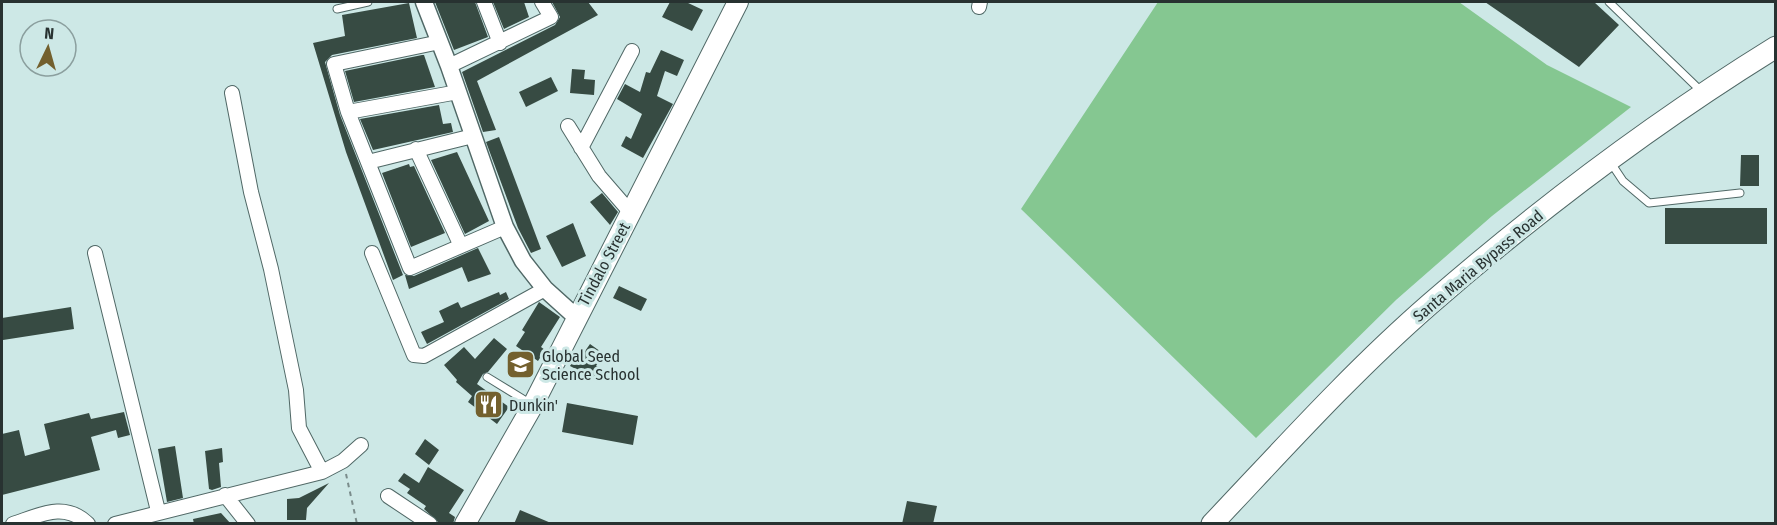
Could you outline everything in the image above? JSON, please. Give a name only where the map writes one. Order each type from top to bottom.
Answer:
[{"type":"main road","name":"Tindalo Street","points":[[465,524],[533,405],[738,2]]},
{"type":"main road","name":"Santa Maria Bypass Road","points":[[1212,524],[1346,384],[1429,305],[1609,159],[1703,92],[1776,47]]},
{"type":"street","points":[[424,2],[449,66],[505,227],[523,261],[545,289],[576,317]]},
{"type":"street","points":[[484,2],[500,43]]},
{"type":"street","points":[[449,66],[550,17],[542,2]]},
{"type":"street","points":[[440,42],[334,64],[348,111],[410,268],[505,227]]},
{"type":"street","points":[[581,148],[632,51]]},
{"type":"street","points":[[348,111],[458,92]]},
{"type":"street","points":[[232,93],[251,192],[271,269],[296,390],[299,428],[322,472]]},
{"type":"street","points":[[568,126],[599,176],[631,213]]},
{"type":"street","points":[[368,162],[473,136]]},
{"type":"street","points":[[416,149],[461,246]]},
{"type":"street","points":[[95,253],[158,511]]},
{"type":"street","points":[[372,253],[414,355],[424,356],[545,289]]},
{"type":"street","points":[[115,524],[158,511],[322,472],[343,461],[361,445]]},
{"type":"street","points":[[225,495],[248,524]]},
{"type":"street","points":[[388,496],[430,524]]},
{"type":"street","points":[[13,524],[60,509],[80,515],[88,524]]},
{"type":"lane","points":[[337,9],[368,2]]},
{"type":"lane","points":[[1609,2],[1703,92]]},
{"type":"lane","points":[[1609,159],[1623,181],[1649,203],[1740,193]]},
{"type":"lane","points":[[487,377],[533,405]]},
{"type":"path","points":[[343,461],[357,524]]},
{"type":"green space","points":[[1158,2],[1459,2],[1547,65],[1631,107],[1492,216],[1396,300],[1256,438],[1021,209]]},
{"type":"building","points":[[435,2],[475,2],[488,37],[454,50]]},
{"type":"building","points":[[493,2],[524,2],[529,17],[504,29]]},
{"type":"building","points":[[552,2],[588,2],[598,15],[477,81],[496,130],[483,132],[462,72],[555,25],[560,17]]},
{"type":"building","points":[[670,2],[686,2],[703,10],[692,31],[662,17]]},
{"type":"building","points":[[1485,2],[1594,2],[1619,25],[1579,67]]},
{"type":"building","points":[[409,3],[417,38],[332,55],[325,62],[340,115],[403,275],[393,280],[346,152],[313,43],[345,36],[342,15]]},
{"type":"building","points":[[661,50],[684,60],[677,76],[665,71],[657,96],[673,104],[643,158],[621,146],[626,136],[631,139],[642,114],[617,99],[625,84],[640,92],[646,72],[650,73]]},
{"type":"building","points":[[424,55],[435,87],[354,102],[345,71]]},
{"type":"building","points":[[572,69],[585,70],[584,79],[595,80],[594,95],[570,93]]},
{"type":"building","points":[[551,77],[558,91],[526,107],[519,92]]},
{"type":"building","points":[[439,105],[443,124],[451,123],[453,132],[373,150],[360,119]]},
{"type":"building","points":[[499,137],[541,249],[531,253],[518,228],[486,142]]},
{"type":"building","points":[[457,152],[489,221],[465,234],[431,160]]},
{"type":"building","points":[[1741,155],[1759,155],[1759,186],[1740,186]]},
{"type":"building","points":[[409,164],[410,167],[414,166],[445,233],[411,247],[382,173]]},
{"type":"building","points":[[602,193],[618,212],[610,225],[590,202]]},
{"type":"building","points":[[1665,208],[1767,208],[1767,244],[1665,244]]},
{"type":"building","points":[[573,223],[586,256],[562,267],[546,236]]},
{"type":"building","points":[[478,248],[491,274],[468,282],[462,267],[409,289],[405,275],[414,276]]},
{"type":"building","points":[[619,286],[647,299],[641,311],[613,298]]},
{"type":"building","points":[[499,292],[500,295],[506,292],[509,299],[427,344],[421,332],[444,322],[439,311],[458,302],[461,308]]},
{"type":"building","points":[[539,302],[560,317],[541,347],[545,350],[538,361],[516,346],[525,332],[522,330]]},
{"type":"building","points":[[71,307],[74,329],[3,340],[2,318]]},
{"type":"building","points":[[494,338],[507,349],[488,372],[483,374],[477,384],[509,407],[497,424],[468,402],[472,396],[456,382],[457,380],[444,365],[464,347],[475,359]]},
{"type":"building","points":[[590,344],[604,354],[596,366],[604,370],[599,381],[570,366],[578,351],[583,354]]},
{"type":"building","points":[[567,403],[638,416],[633,445],[562,432]]},
{"type":"building","points":[[124,412],[130,435],[118,438],[116,430],[91,437],[100,470],[2,495],[2,434],[19,430],[25,456],[50,449],[44,424],[89,413],[91,419]]},
{"type":"building","points":[[425,439],[439,450],[429,465],[415,454]]},
{"type":"building","points":[[175,446],[183,498],[167,502],[158,449]]},
{"type":"building","points":[[222,448],[223,462],[219,463],[221,487],[212,490],[209,489],[205,451]]},
{"type":"building","points":[[428,467],[464,490],[449,513],[455,517],[453,524],[438,522],[424,509],[426,506],[407,493],[410,489],[398,481],[404,473],[419,483]]},
{"type":"building","points":[[329,483],[307,508],[306,520],[287,520],[287,499],[299,498]]},
{"type":"building","points":[[907,501],[937,506],[933,524],[902,524]]},
{"type":"building","points":[[520,510],[551,523],[551,524],[514,524]]},
{"type":"building","points":[[221,513],[231,524],[194,524],[193,519]]},
{"type":"place","name":"Global Seed Science School","points":[[521,365]]},
{"type":"place","name":"Dunkin'","points":[[488,405]]}]
